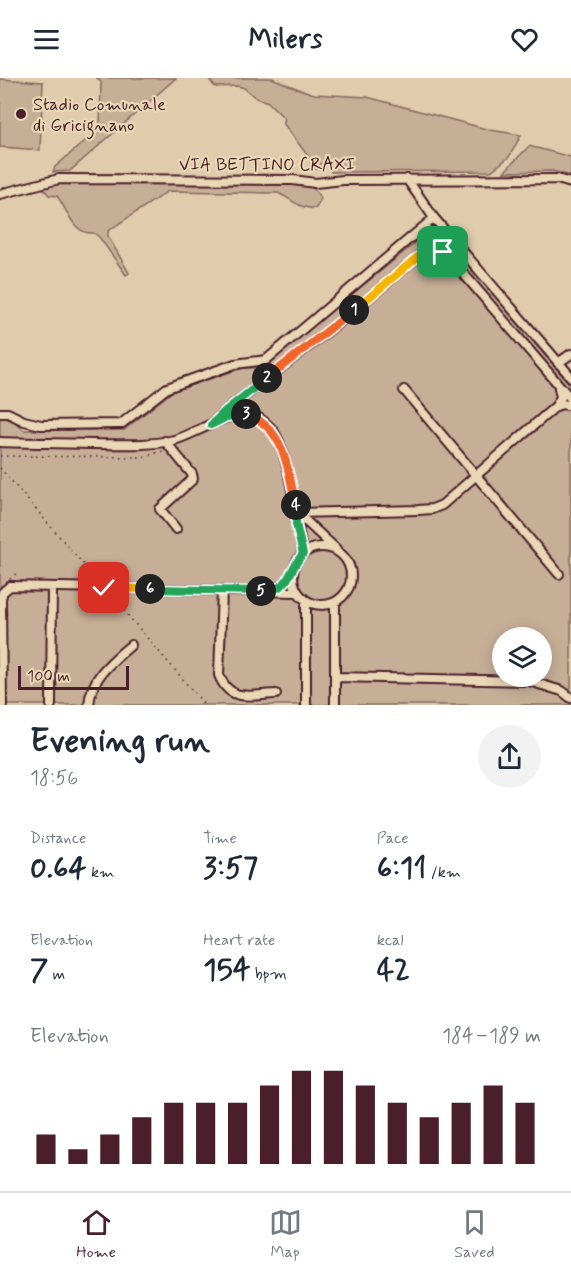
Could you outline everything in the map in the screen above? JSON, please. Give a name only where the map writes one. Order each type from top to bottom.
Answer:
[{"type":"street","name":"VIA BETTINO CRAXI","points":[[0,194],[58,179],[293,180],[315,183],[343,180],[557,179],[571,183]]},
{"type":"street","points":[[407,179],[435,218],[571,377]]},
{"type":"street","points":[[0,413],[8,413],[24,421],[41,424],[121,424],[167,388],[235,364],[266,360],[435,218]]},
{"type":"street","points":[[211,425],[224,412],[346,317],[426,250],[443,252],[451,259],[571,399]]},
{"type":"street","points":[[558,363],[571,354]]},
{"type":"street","points":[[297,513],[432,509],[442,505],[556,406],[561,397],[558,384]]},
{"type":"street","points":[[404,390],[560,574]]},
{"type":"street","points":[[556,406],[562,404],[571,406]]},
{"type":"street","points":[[0,442],[166,446],[227,417],[246,414],[259,418],[272,429],[281,448],[297,513],[296,524],[303,554]]},
{"type":"street","points":[[166,446],[192,474],[193,479],[160,509],[176,529]]},
{"type":"street","points":[[297,513],[342,555],[351,572],[351,581],[343,598],[325,606],[306,601],[293,582],[295,566],[303,554],[310,550],[327,548],[342,555]]},
{"type":"street","points":[[271,591],[283,585],[293,573]]},
{"type":"street","points":[[2,705],[1,598],[3,592],[10,586],[297,591]]},
{"type":"street","points":[[51,705],[52,587]]},
{"type":"street","points":[[222,590],[219,675],[223,686],[230,693],[239,695],[276,694]]},
{"type":"street","points":[[306,601],[306,705]]},
{"type":"street","points":[[335,603],[335,705]]},
{"type":"street","points":[[89,705],[94,683],[100,673],[131,645]]},
{"type":"street","points":[[335,677],[529,681],[562,691],[571,698]]},
{"type":"path","points":[[0,456],[144,457],[166,446]]},
{"type":"shaded area","points":[[97,78],[176,78],[70,171],[53,172],[55,167],[100,128],[101,82]]},
{"type":"shaded area","points":[[208,78],[272,78],[314,94],[367,97],[490,130],[521,135],[509,157],[491,171],[331,172],[330,164],[320,164],[319,169],[311,169],[311,160],[283,123],[285,119],[268,102],[256,98],[238,86],[215,87]]},
{"type":"shaded area","name":"Stadio Comunale di Gricignano","points":[[0,79],[43,82],[40,150],[0,147]]},
{"type":"shaded area","points":[[529,146],[571,157],[571,176],[552,171],[504,172]]},
{"type":"shaded area","points":[[63,183],[300,184],[313,188],[321,198],[316,208],[310,208],[301,206],[278,193],[168,191],[108,231],[108,236],[129,273],[126,275],[100,238],[76,226],[57,196],[49,195],[41,186]]},
{"type":"shaded area","points":[[435,227],[571,386],[571,705],[0,705],[0,418],[10,418],[24,430],[124,430],[173,391],[243,368],[261,368]]},
{"type":"place","name":"Stadio Comunale di Gricignano","points":[[21,114]]},
{"type":"route","points":[[104,588],[271,591],[283,585],[293,573],[298,559],[303,554],[296,524],[297,513],[281,448],[272,429],[259,418],[246,414],[227,417],[211,425],[224,412],[346,317],[426,250],[443,252]]}]
